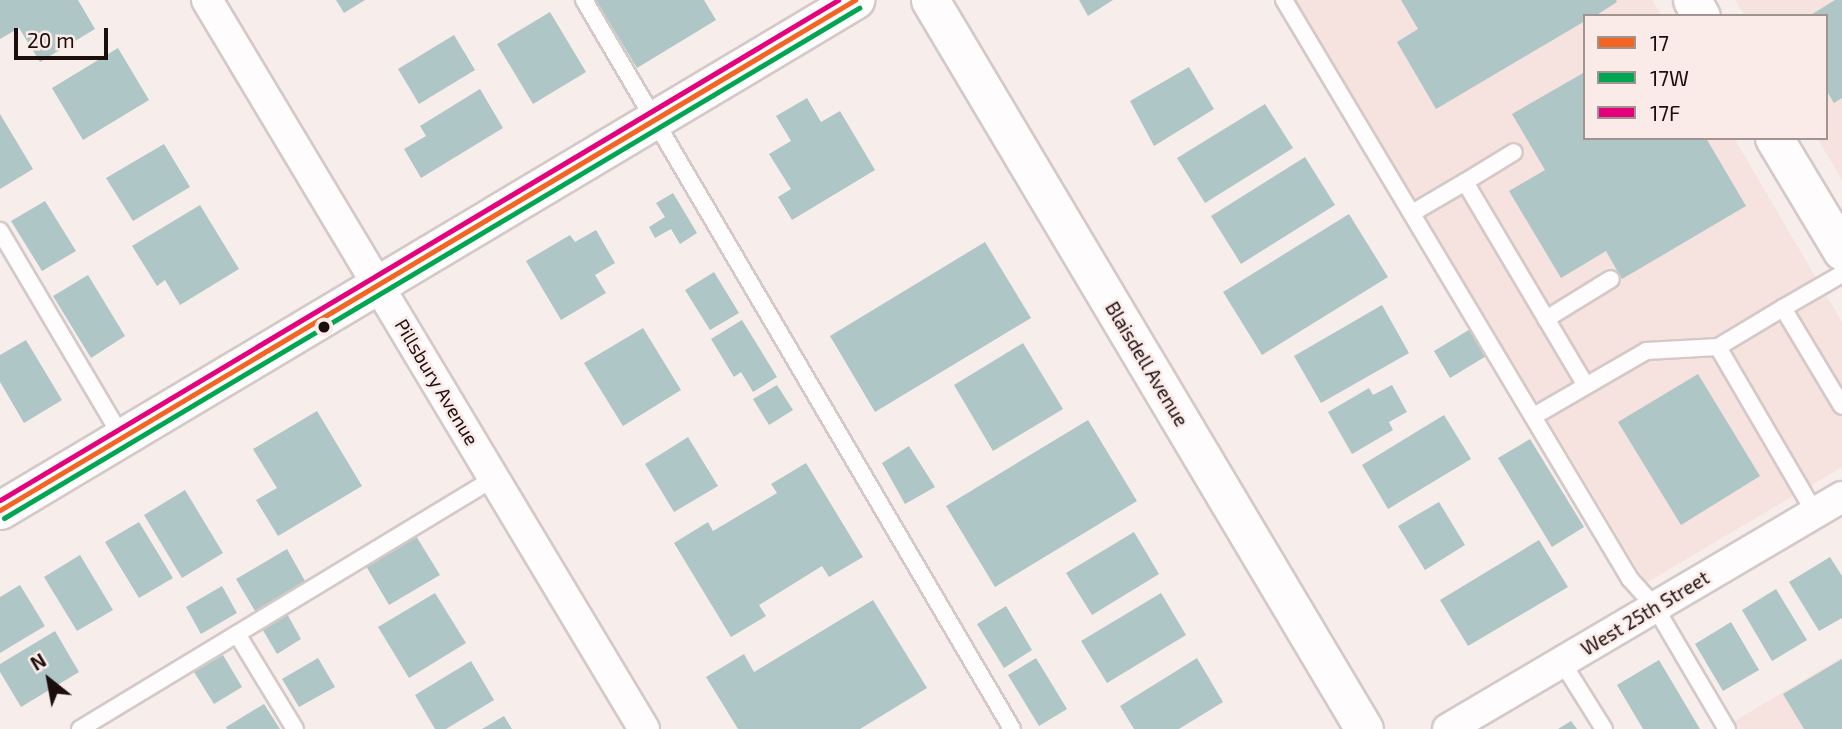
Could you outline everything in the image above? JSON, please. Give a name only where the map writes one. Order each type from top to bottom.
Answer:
[{"type":"street","name":"Pillsbury Avenue","points":[[207,0],[644,729]]},
{"type":"street","points":[[0,510],[378,287],[855,0]]},
{"type":"street","name":"Blaisdell Avenue","points":[[930,0],[1364,729]]},
{"type":"street","points":[[1775,140],[1842,251]]},
{"type":"street","name":"West 25th Street","points":[[1448,729],[1842,497]]},
{"type":"lane","points":[[584,0],[1012,729]]},
{"type":"lane","points":[[1284,0],[1630,579],[1655,607],[1727,729]]},
{"type":"lane","points":[[1412,213],[1514,152]]},
{"type":"lane","points":[[1465,182],[1586,386]]},
{"type":"lane","points":[[0,232],[122,437]]},
{"type":"lane","points":[[1534,416],[1646,351],[1718,347],[1842,274]]},
{"type":"lane","points":[[1546,319],[1611,279]]},
{"type":"lane","points":[[1783,308],[1842,406]]},
{"type":"lane","points":[[1718,347],[1815,513]]},
{"type":"lane","points":[[80,729],[495,478]]},
{"type":"lane","points":[[237,634],[295,729]]},
{"type":"lane","points":[[1562,662],[1604,729]]},
{"type":"shaded area","points":[[1295,0],[1652,0],[1661,14],[1583,14],[1583,140],[1735,140],[1842,322],[1842,467],[1646,583]]},
{"type":"shaded area","points":[[1735,0],[1842,0],[1842,180],[1818,140],[1828,140],[1828,14],[1744,14]]},
{"type":"shaded area","points":[[1842,657],[1842,729],[1733,729],[1730,724]]},
{"type":"building","points":[[0,0],[78,0],[95,29],[40,62],[19,28],[0,39]]},
{"type":"building","points":[[336,0],[365,0],[344,13]]},
{"type":"building","points":[[596,0],[704,0],[716,20],[637,68]]},
{"type":"building","points":[[1079,0],[1113,0],[1088,16]]},
{"type":"building","points":[[1401,0],[1617,2],[1598,14],[1583,14],[1583,22],[1436,109],[1397,42],[1418,29]]},
{"type":"building","points":[[1835,0],[1842,0],[1842,98],[1834,103],[1828,93],[1828,14],[1812,14]]},
{"type":"building","points":[[550,12],[586,72],[533,104],[497,44]]},
{"type":"building","points":[[454,35],[475,70],[419,104],[398,69]]},
{"type":"building","points":[[118,48],[149,100],[83,140],[52,88]]},
{"type":"building","points":[[1189,67],[1214,109],[1154,146],[1130,101]]},
{"type":"building","points":[[1583,73],[1583,140],[1707,140],[1746,206],[1622,279],[1606,251],[1561,278],[1509,191],[1545,170],[1512,114]]},
{"type":"building","points":[[480,89],[503,128],[421,178],[404,149],[426,136],[420,126]]},
{"type":"building","points":[[807,98],[821,122],[840,111],[875,170],[792,220],[778,197],[791,189],[769,154],[791,141],[776,116]]},
{"type":"building","points":[[1265,104],[1293,148],[1205,203],[1177,158]]},
{"type":"building","points":[[0,114],[33,169],[0,189]]},
{"type":"building","points":[[164,144],[190,187],[133,221],[106,178]]},
{"type":"building","points":[[1305,157],[1335,205],[1241,264],[1211,216]]},
{"type":"building","points":[[673,193],[697,233],[680,244],[671,229],[655,238],[649,227],[665,217],[656,203]]},
{"type":"building","points":[[45,201],[76,251],[42,271],[11,221]]},
{"type":"building","points":[[200,205],[239,269],[180,305],[165,280],[157,286],[132,246]]},
{"type":"building","points":[[1349,214],[1388,277],[1262,355],[1223,292]]},
{"type":"building","points":[[596,230],[615,263],[595,275],[606,293],[561,320],[526,261],[570,235],[575,242]]},
{"type":"building","points":[[985,242],[1031,318],[875,412],[830,336]]},
{"type":"building","points":[[714,272],[739,313],[710,330],[685,290]]},
{"type":"building","points":[[88,275],[125,336],[91,358],[53,296]]},
{"type":"building","points":[[1382,305],[1409,353],[1321,403],[1294,356]]},
{"type":"building","points":[[742,320],[777,377],[753,392],[741,372],[734,377],[711,339]]},
{"type":"building","points":[[643,328],[681,390],[623,426],[584,363]]},
{"type":"building","points":[[1472,328],[1488,355],[1450,378],[1434,351]]},
{"type":"building","points":[[26,340],[62,400],[24,423],[0,382],[0,355]]},
{"type":"building","points":[[1023,343],[1063,409],[993,451],[954,385]]},
{"type":"building","points":[[1698,374],[1760,476],[1681,525],[1618,422]]},
{"type":"building","points":[[777,385],[793,410],[769,425],[753,399]]},
{"type":"building","points":[[1392,385],[1407,412],[1389,422],[1393,430],[1352,454],[1328,412],[1369,388],[1373,395]]},
{"type":"building","points":[[317,411],[362,486],[278,536],[256,500],[277,488],[253,449]]},
{"type":"building","points":[[1444,415],[1471,459],[1388,509],[1362,465]]},
{"type":"building","points":[[1088,420],[1137,501],[995,587],[946,506]]},
{"type":"building","points":[[688,437],[718,486],[674,512],[645,464]]},
{"type":"building","points":[[1530,439],[1584,527],[1552,547],[1498,458]]},
{"type":"building","points":[[909,446],[935,487],[905,504],[882,463]]},
{"type":"building","points":[[806,463],[863,557],[829,577],[822,566],[759,605],[766,616],[731,637],[674,543],[708,522],[713,531],[777,493],[771,484]]},
{"type":"building","points":[[185,490],[223,553],[182,578],[144,515]]},
{"type":"building","points":[[1439,502],[1465,545],[1425,570],[1398,526]]},
{"type":"building","points":[[139,522],[173,578],[139,598],[105,542]]},
{"type":"building","points":[[1134,532],[1159,574],[1092,615],[1066,573]]},
{"type":"building","points":[[416,536],[440,575],[389,605],[366,566]]},
{"type":"building","points":[[1539,540],[1568,587],[1468,646],[1440,600]]},
{"type":"building","points":[[287,549],[305,581],[255,611],[236,579]]},
{"type":"building","points":[[80,555],[113,610],[77,631],[44,577]]},
{"type":"building","points":[[1830,557],[1842,576],[1842,618],[1819,631],[1789,582]]},
{"type":"building","points":[[20,585],[45,626],[0,653],[0,597]]},
{"type":"building","points":[[222,586],[237,613],[201,634],[186,607]]},
{"type":"building","points":[[1776,589],[1807,640],[1772,661],[1742,610]]},
{"type":"building","points":[[435,593],[466,643],[409,678],[378,627]]},
{"type":"building","points":[[1161,593],[1186,635],[1107,683],[1081,641]]},
{"type":"building","points":[[873,600],[927,688],[860,729],[738,729],[706,677],[744,654],[754,672]]},
{"type":"building","points":[[1006,606],[1032,650],[1004,668],[977,624]]},
{"type":"building","points":[[286,612],[301,639],[277,654],[261,627]]},
{"type":"building","points":[[1731,622],[1759,670],[1723,691],[1695,644]]},
{"type":"building","points":[[55,631],[79,672],[21,707],[0,672],[0,664]]},
{"type":"building","points":[[223,655],[242,687],[214,704],[194,672]]},
{"type":"building","points":[[318,658],[335,687],[299,707],[282,679]]},
{"type":"building","points":[[1036,658],[1067,709],[1039,726],[1008,675]]},
{"type":"building","points":[[1197,658],[1223,702],[1179,729],[1134,729],[1120,706]]},
{"type":"building","points":[[1842,659],[1842,729],[1804,729],[1783,694]]},
{"type":"building","points":[[1659,660],[1700,729],[1643,729],[1617,685]]},
{"type":"building","points":[[471,661],[494,700],[446,729],[435,729],[415,695]]},
{"type":"building","points":[[264,704],[280,729],[227,729],[226,727]]},
{"type":"building","points":[[504,716],[512,729],[482,729]]},
{"type":"building","points":[[1571,721],[1577,729],[1558,729]]},
{"type":"transit line","name":"17F","points":[[0,500],[838,0]]},
{"type":"transit line","name":"17","points":[[0,510],[855,0]]},
{"type":"transit line","name":"17W","points":[[4,518],[859,8]]}]
